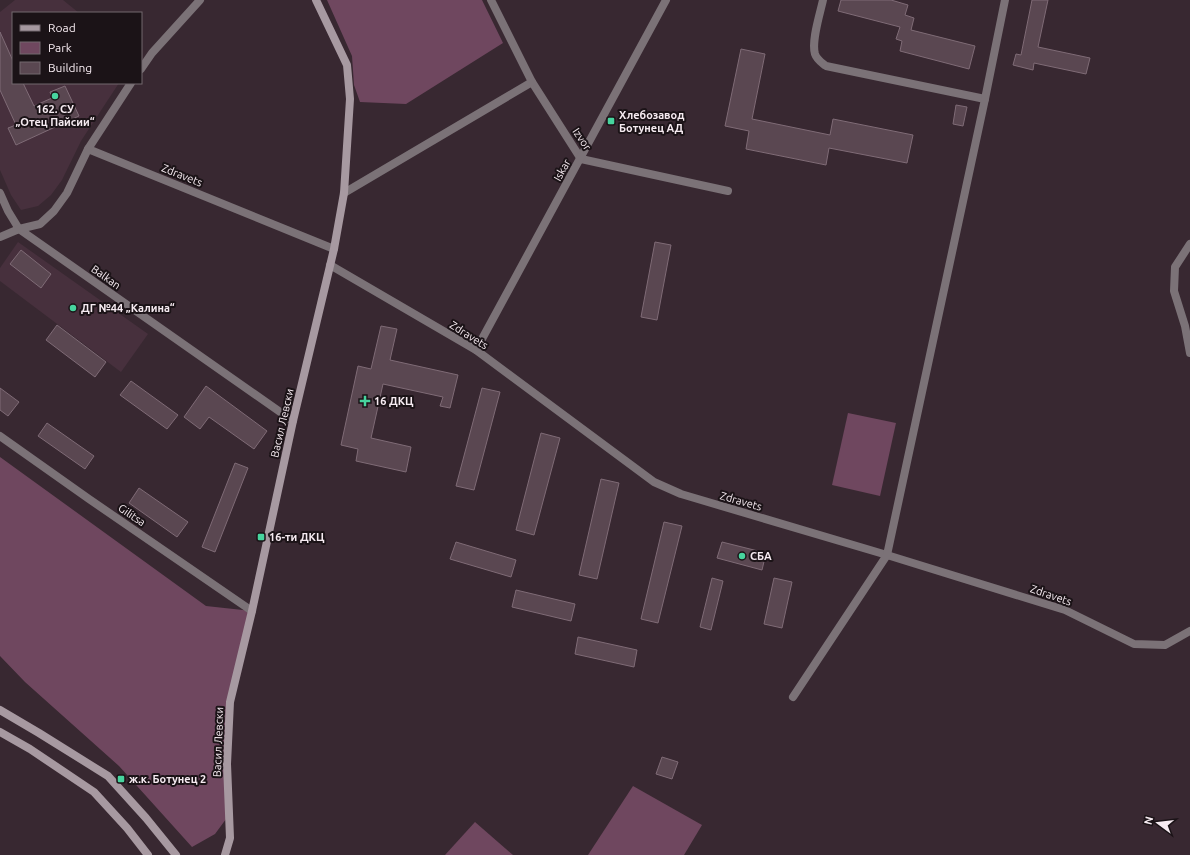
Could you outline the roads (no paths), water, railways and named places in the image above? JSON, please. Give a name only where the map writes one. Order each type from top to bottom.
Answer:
[{"type":"street","points":[[142,68],[152,53],[200,0]]},
{"type":"street","name":"Васил Левски","points":[[225,855],[230,838],[227,764],[230,702],[252,611],[293,421],[334,249],[344,193],[350,99],[347,65],[316,0]]},
{"type":"street","name":"Izvor","points":[[491,0],[532,82],[581,159],[728,191]]},
{"type":"street","name":"Iskar","points":[[476,350],[666,0]]},
{"type":"street","points":[[823,0],[814,45],[815,54],[819,61],[826,66],[985,99]]},
{"type":"street","points":[[793,697],[887,555],[1005,0]]},
{"type":"street","points":[[344,193],[532,82]]},
{"type":"street","points":[[0,237],[19,229],[40,224],[54,211],[67,193],[88,149],[130,84]]},
{"type":"street","name":"Zdravets","points":[[88,149],[334,249]]},
{"type":"street","name":"Balkan","points":[[0,193],[8,211],[19,229],[293,421]]},
{"type":"street","points":[[1190,244],[1175,267],[1174,291],[1185,326],[1190,353]]},
{"type":"street","name":"Zdravets","points":[[330,265],[476,350],[654,482],[681,494],[1065,610],[1134,644],[1165,645],[1190,631]]},
{"type":"street","name":"Gilitsa","points":[[0,436],[252,611]]},
{"type":"street","points":[[0,710],[39,732],[108,776],[146,818],[176,855]]},
{"type":"street","points":[[0,732],[30,749],[94,792],[127,828],[148,855]]},
{"type":"place","name":"162. СУ „Отец Пайсии“","points":[[55,96]]},
{"type":"place","name":"Хлебозавод Ботунец АД","points":[[611,121]]},
{"type":"place","name":"ДГ №44 „Калина“","points":[[73,308]]},
{"type":"place","name":"16 ДКЦ","points":[[365,401]]},
{"type":"place","name":"16-ти ДКЦ","points":[[261,537]]},
{"type":"place","name":"СБА","points":[[742,556]]},
{"type":"place","name":"ж.к. Ботунец 2","points":[[121,779]]}]
